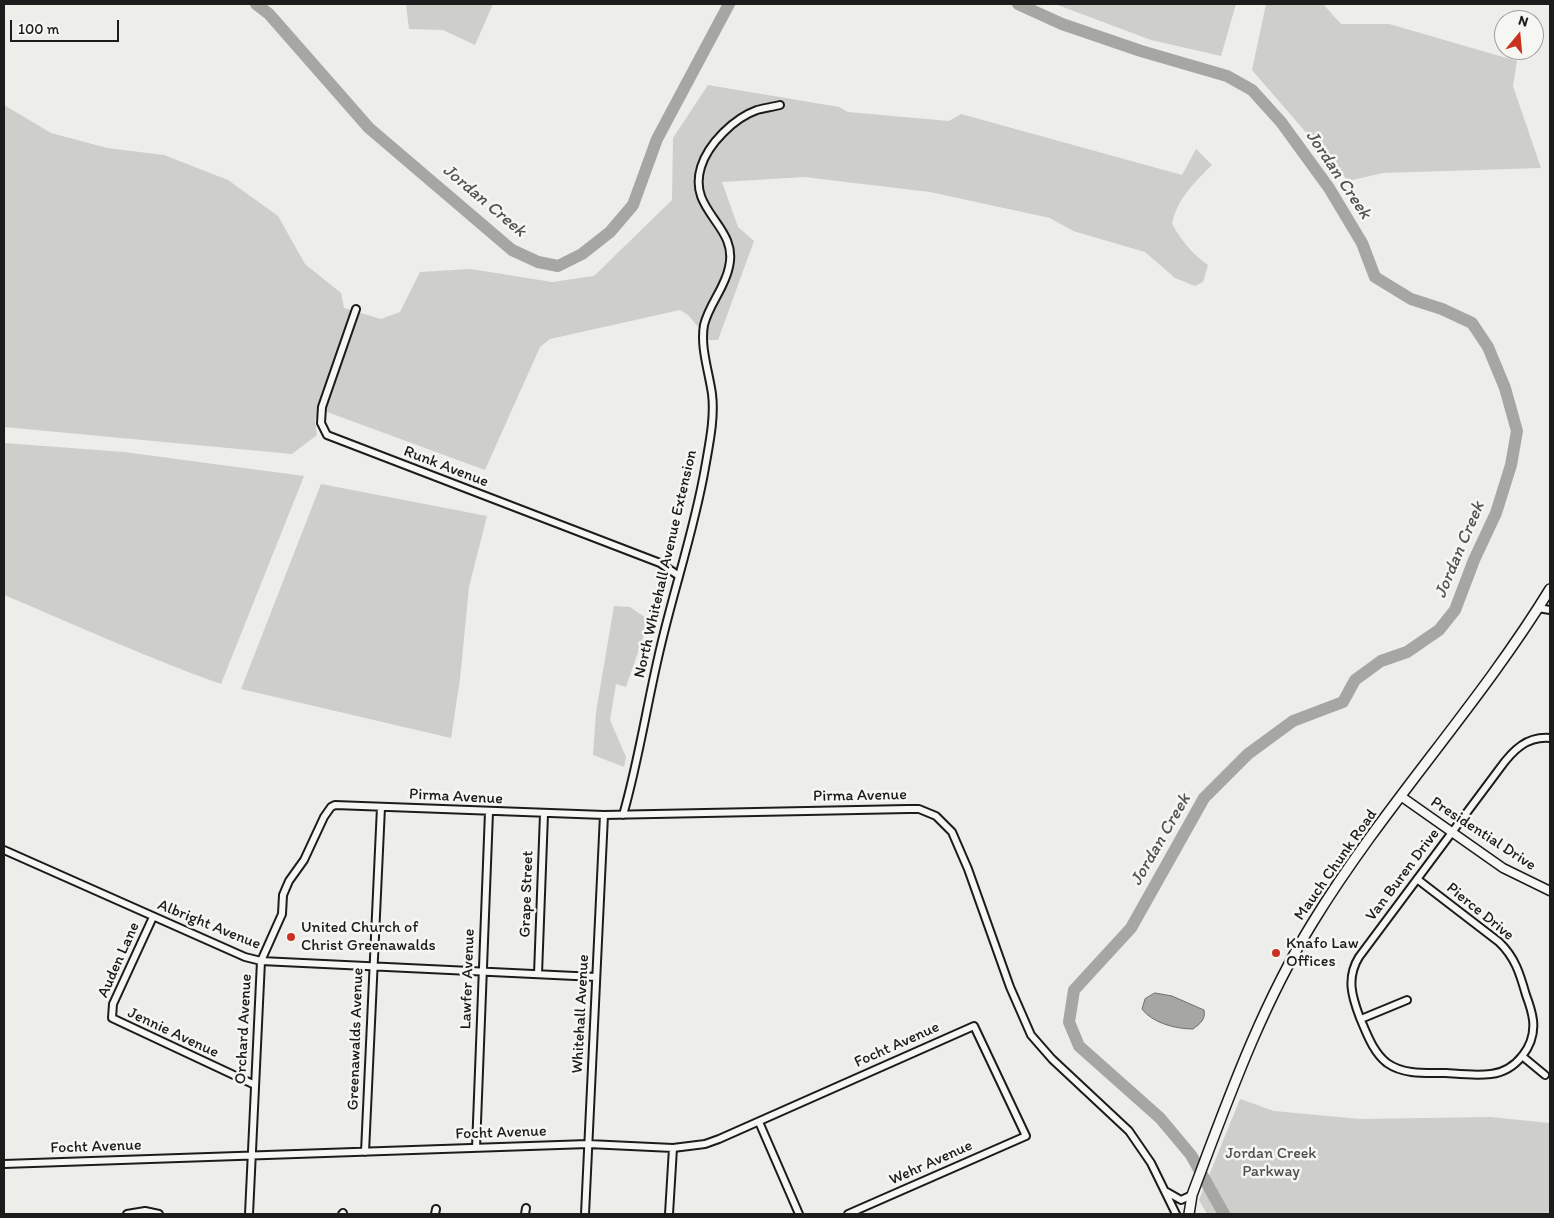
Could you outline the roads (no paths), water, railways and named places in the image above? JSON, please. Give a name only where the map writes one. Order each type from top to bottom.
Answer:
[{"type":"main road","name":"Mauch Chunk Road","points":[[1188,1214],[1192,1195],[1210,1148],[1270,1003],[1299,947],[1342,878],[1550,589]]},
{"type":"street","name":"North Whitehall Avenue Extension","points":[[623,814],[658,656],[703,479],[712,420],[712,394],[706,363],[704,325],[729,267],[730,253],[727,239],[702,203],[698,179],[709,150],[732,125],[756,110],[780,105]]},
{"type":"street","name":"Runk Avenue","points":[[356,309],[322,407],[321,423],[327,435],[660,563],[679,576]]},
{"type":"street","points":[[1538,608],[1550,610]]},
{"type":"street","name":"Van Buren Drive","points":[[1411,1072],[1401,1070],[1385,1061],[1372,1045],[1350,989],[1353,969],[1359,957],[1511,753],[1527,742],[1550,738]]},
{"type":"street","name":"Presidential Drive","points":[[1402,797],[1503,868],[1550,892]]},
{"type":"street","name":"Pirma Avenue","points":[[334,805],[604,815],[908,808],[919,809],[936,816],[948,827],[960,849],[1010,986],[1031,1035],[1052,1060],[1129,1131],[1151,1163],[1176,1214]]},
{"type":"street","name":"Orchard Avenue","points":[[249,1214],[261,961],[282,914],[283,895],[289,881],[304,860],[324,817],[334,805]]},
{"type":"street","name":"Greenawalds Avenue","points":[[365,1152],[380,807]]},
{"type":"street","name":"Lawfer Avenue","points":[[476,1148],[489,812]]},
{"type":"street","name":"Grape Street","points":[[538,974],[544,814]]},
{"type":"street","name":"Whitehall Avenue","points":[[585,1214],[604,815]]},
{"type":"street","name":"Albright Avenue","points":[[4,850],[245,957],[261,961],[596,977]]},
{"type":"street","name":"Pierce Drive","points":[[1411,1072],[1488,1075],[1505,1070],[1522,1056],[1532,1039],[1533,1020],[1513,958],[1499,942],[1417,879]]},
{"type":"street","name":"Auden Lane","points":[[111,1014],[113,1004],[153,917]]},
{"type":"street","points":[[1361,1019],[1406,1000]]},
{"type":"street","name":"Jennie Avenue","points":[[111,1014],[117,1022],[255,1085]]},
{"type":"street","name":"Focht Avenue","points":[[4,1164],[588,1144],[673,1148],[705,1144],[759,1122],[974,1026],[1026,1136]]},
{"type":"street","points":[[1522,1056],[1545,1075]]},
{"type":"street","points":[[759,1122],[799,1214]]},
{"type":"street","name":"Wehr Avenue","points":[[848,1214],[1026,1136]]},
{"type":"street","points":[[669,1214],[673,1148]]},
{"type":"street","points":[[1166,1192],[1172,1197],[1182,1200],[1192,1195]]},
{"type":"street","points":[[126,1214],[146,1211],[159,1214]]},
{"type":"waterway","name":"Jordan Creek","points":[[256,4],[269,14],[369,128],[512,250],[538,262],[558,266],[582,254],[610,232],[633,205],[657,139],[729,4]]},
{"type":"waterway","name":"Jordan Creek","points":[[1018,4],[1062,24],[1141,51],[1227,76],[1252,90],[1281,122],[1329,188],[1362,243],[1375,277],[1411,299],[1442,309],[1472,323],[1488,347],[1505,388],[1517,431],[1511,465],[1496,513],[1474,560],[1455,610],[1439,630],[1407,652],[1381,661],[1355,680],[1343,702],[1293,721],[1248,754],[1204,798],[1131,928],[1074,990],[1069,1022],[1079,1046],[1160,1118],[1191,1155],[1224,1214]]},
{"type":"place","name":"United Church of Christ Greenawalds","points":[[291,937]]},
{"type":"place","name":"Knafo Law Offices","points":[[1276,953]]},
{"type":"park label","name":"Jordan Creek Parkway","points":[[1271,1163]]}]
